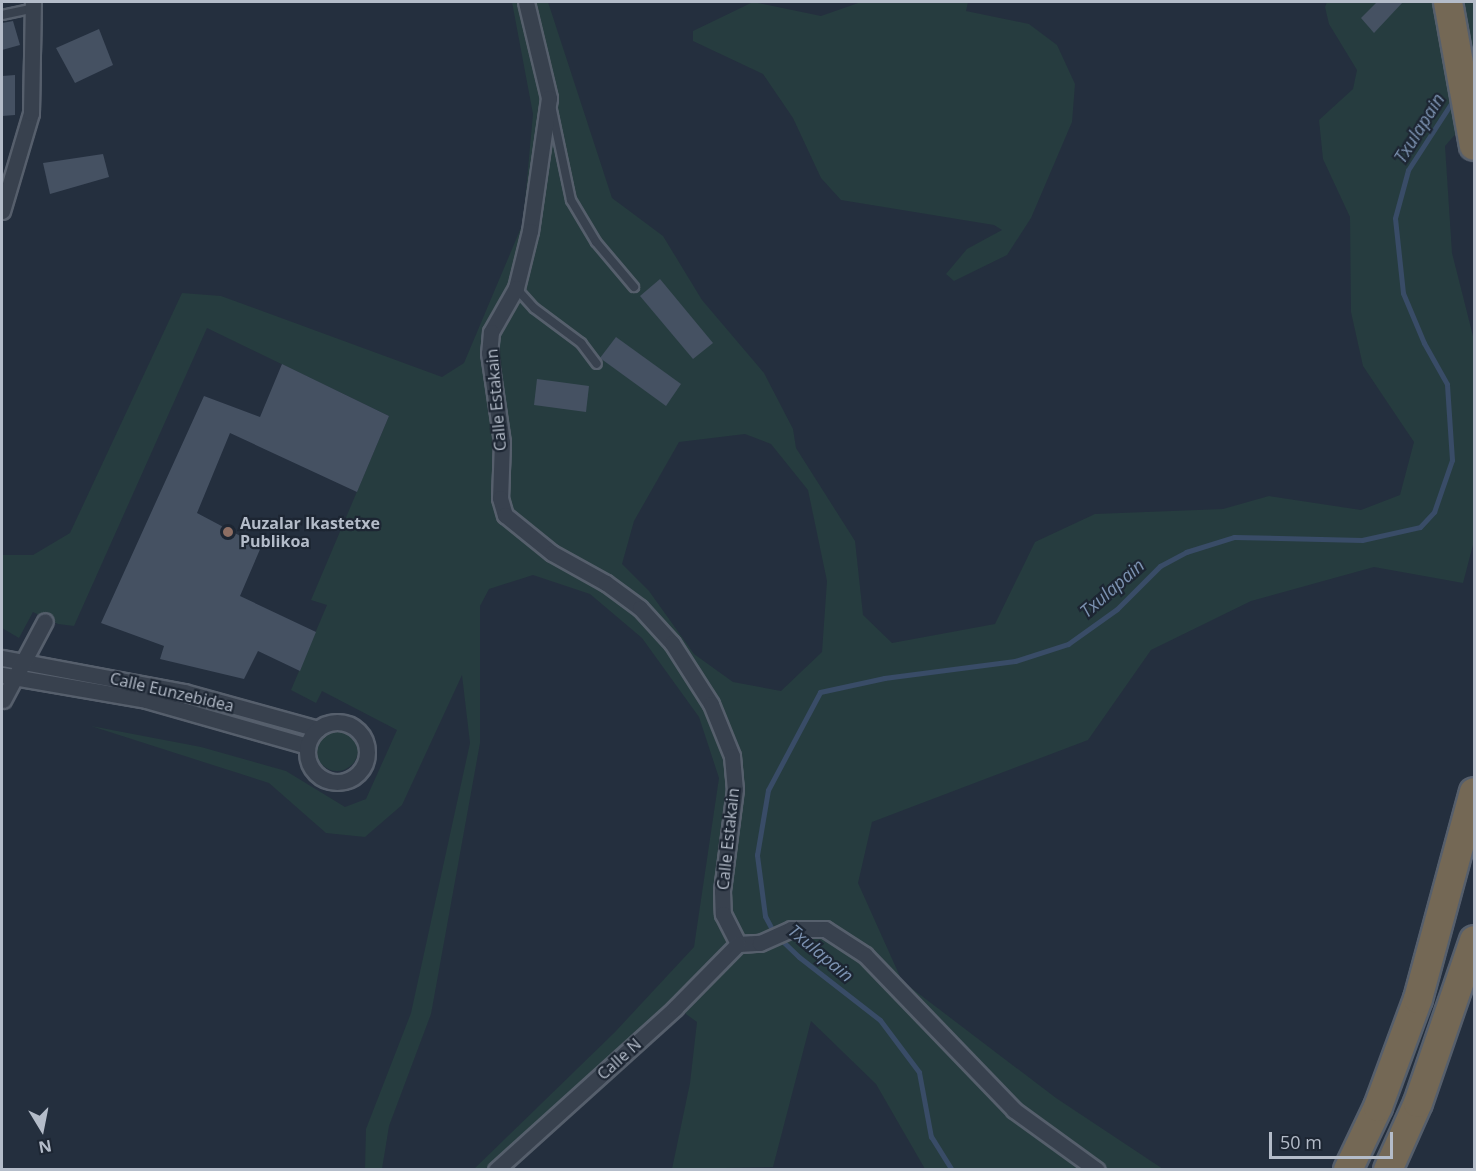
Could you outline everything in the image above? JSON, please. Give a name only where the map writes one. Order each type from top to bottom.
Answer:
[{"type":"highway","points":[[1448,2],[1474,146]]},
{"type":"highway","points":[[1348,1170],[1378,1107],[1418,999],[1474,792]]},
{"type":"highway","points":[[1388,1170],[1418,1104],[1474,940]]},
{"type":"street","points":[[526,2],[549,98]]},
{"type":"street","points":[[2,211],[31,113],[32,5]]},
{"type":"street","name":"Calle Estakain","points":[[549,98],[530,231],[516,288],[491,332],[489,353],[501,431],[500,498],[505,516],[552,553],[606,583],[640,608],[672,644],[711,704],[732,756],[735,789],[722,891],[723,914],[738,944]]},
{"type":"street","points":[[3,700],[9,676],[24,660],[45,621]]},
{"type":"street","name":"Calle Eunzebidea","points":[[2,658],[24,660],[184,692],[318,729],[341,722],[358,730],[367,748],[363,769],[346,781],[326,780],[310,767],[307,746],[146,700],[9,676]]},
{"type":"street","points":[[307,746],[318,729]]},
{"type":"street","points":[[738,944],[760,944],[791,929],[825,929],[865,955],[1014,1110],[1097,1170]]},
{"type":"street","name":"Calle N","points":[[496,1170],[675,1008],[738,944]]},
{"type":"lane","points":[[2,15],[32,5]]},
{"type":"lane","points":[[549,98],[572,200],[596,242],[634,287]]},
{"type":"lane","points":[[516,288],[534,308],[581,343],[597,364]]},
{"type":"green space","points":[[512,2],[548,2],[612,198],[663,236],[702,300],[764,373],[793,429],[796,448],[855,541],[863,615],[892,643],[995,624],[1035,542],[1095,514],[1223,509],[1269,496],[1361,510],[1400,495],[1414,442],[1363,366],[1351,312],[1350,217],[1323,159],[1319,120],[1353,89],[1357,70],[1329,24],[1325,7],[1327,2],[1474,2],[1474,113],[1445,146],[1452,253],[1474,340],[1474,541],[1463,583],[1374,567],[1251,601],[1151,650],[1088,740],[872,822],[858,883],[902,981],[1056,1098],[1163,1169],[925,1169],[876,1084],[811,1021],[773,1167],[672,1169],[690,1083],[697,1022],[679,1009],[509,1169],[474,1169],[615,1032],[694,947],[719,778],[699,717],[642,638],[590,594],[533,575],[489,589],[480,606],[480,743],[431,1014],[389,1126],[382,1169],[365,1169],[366,1129],[411,1013],[470,743],[462,675],[402,805],[365,837],[326,833],[269,783],[91,726],[201,747],[286,771],[345,807],[366,799],[397,730],[322,691],[316,703],[291,690],[327,605],[311,600],[389,416],[207,328],[74,626],[58,624],[33,612],[19,638],[2,628],[2,555],[33,555],[70,533],[182,293],[221,296],[442,377],[464,363],[523,223],[533,114]],"holes":[[[745,434],[771,444],[808,490],[827,581],[822,652],[781,691],[733,682],[694,654],[649,591],[622,564],[634,521],[679,442]]]},
{"type":"green space","points":[[753,2],[821,16],[861,2],[968,2],[966,11],[1029,24],[1057,45],[1075,84],[1072,122],[1031,218],[1007,255],[954,281],[946,274],[967,249],[1002,230],[994,225],[841,200],[821,178],[793,118],[763,74],[693,41],[693,31]]},
{"type":"green space","points":[[337,729],[352,735],[358,750],[352,765],[337,771],[322,765],[316,750],[322,735]]},
{"type":"building","points":[[1377,2],[1403,2],[1374,33],[1361,18]]},
{"type":"building","points":[[13,21],[20,45],[2,50],[2,23]]},
{"type":"building","points":[[99,29],[113,65],[75,83],[56,48]]},
{"type":"building","points":[[15,75],[15,115],[2,116],[2,76]]},
{"type":"building","points":[[103,154],[109,177],[50,194],[43,163]]},
{"type":"building","points":[[660,279],[713,343],[693,359],[640,296]]},
{"type":"building","points":[[616,337],[681,384],[666,406],[600,358]]},
{"type":"building","points":[[282,364],[389,416],[357,492],[230,433],[197,513],[261,547],[240,596],[316,632],[300,671],[258,651],[244,679],[160,659],[164,646],[101,623],[204,396],[260,417]]},
{"type":"building","points":[[537,379],[589,386],[586,412],[534,405]]},
{"type":"waterway","name":"Txulapain","points":[[952,1170],[931,1137],[919,1072],[880,1020],[799,957],[774,933],[765,916],[757,855],[768,790],[820,692],[884,678],[1015,661],[1068,644],[1117,609],[1160,566],[1186,552],[1234,537],[1362,540],[1420,527],[1434,512],[1452,460],[1447,384],[1424,343],[1403,293],[1395,218],[1408,170],[1454,99]]},
{"type":"place","name":"Auzalar Ikastetxe Publikoa","points":[[228,532]]}]
